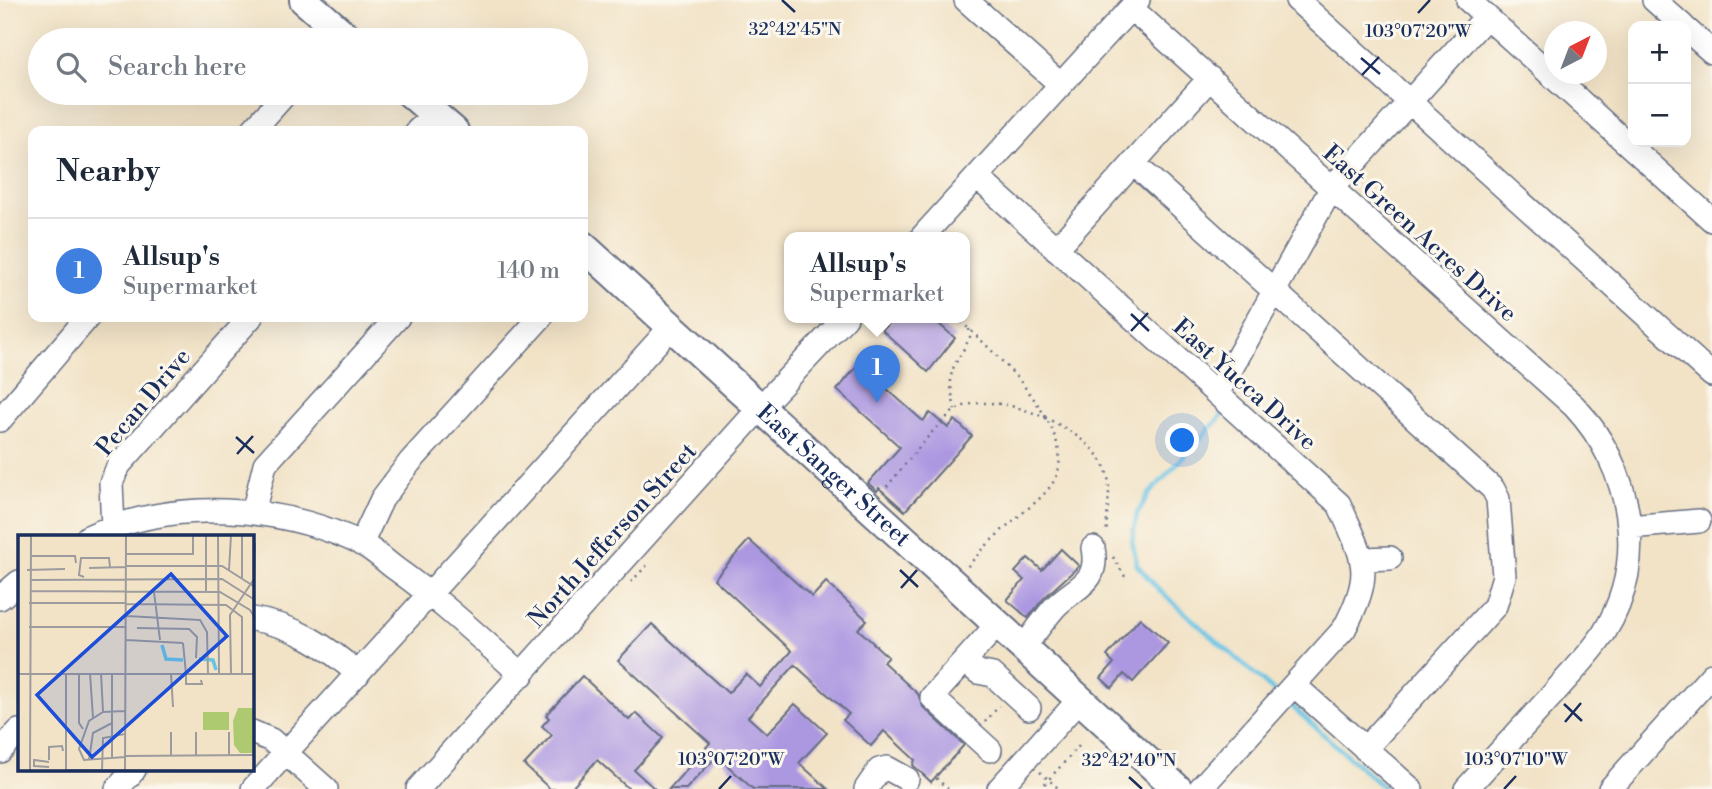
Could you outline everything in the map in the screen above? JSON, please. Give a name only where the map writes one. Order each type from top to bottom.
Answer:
[{"type":"main road","points":[[304,0],[332,28]]},
{"type":"main road","points":[[419,105],[435,126]]},
{"type":"main road","name":"East Sanger Street","points":[[588,259],[671,327],[1178,789]]},
{"type":"street","points":[[966,0],[1061,85]]},
{"type":"street","points":[[1297,0],[1712,375]]},
{"type":"street","points":[[1468,0],[1712,220]]},
{"type":"street","points":[[1654,0],[1676,21]]},
{"type":"street","points":[[927,232],[1135,4]]},
{"type":"street","name":"East Green Acres Drive","points":[[1135,4],[1210,78],[1587,420],[1616,467],[1626,503],[1629,527],[1627,575],[1604,633],[1466,789]]},
{"type":"street","points":[[1217,394],[1276,293],[1331,189],[1486,17]]},
{"type":"street","points":[[1691,34],[1712,52]]},
{"type":"street","points":[[1056,249],[1210,78]]},
{"type":"street","points":[[256,126],[275,105]]},
{"type":"street","points":[[1133,163],[1493,489],[1498,499],[1504,576],[1495,606],[1365,749]]},
{"type":"street","name":"East Yucca Drive","points":[[978,178],[1339,504],[1364,559]]},
{"type":"street","points":[[0,419],[84,322]]},
{"type":"street","name":"Pecan Drive","points":[[113,528],[111,483],[119,465],[247,322]]},
{"type":"street","points":[[253,513],[265,464],[393,322]]},
{"type":"street","points":[[361,544],[382,499],[410,462],[536,322]]},
{"type":"street","name":"North Jefferson Street","points":[[418,789],[759,409],[840,323]]},
{"type":"street","points":[[253,789],[671,327]]},
{"type":"street","points":[[94,535],[113,528],[203,510],[253,513],[313,524],[361,544],[429,593],[522,675]]},
{"type":"street","points":[[1629,527],[1699,521]]},
{"type":"street","points":[[1023,648],[1055,606],[1080,588],[1094,572],[1103,545]]},
{"type":"street","points":[[1199,789],[1344,629],[1359,601],[1364,584],[1364,559],[1390,558]]},
{"type":"street","points":[[0,598],[18,583]]},
{"type":"street","points":[[254,620],[279,623],[332,651],[358,674]]},
{"type":"street","points":[[982,743],[932,697],[997,625]]},
{"type":"street","points":[[965,661],[978,672],[993,675],[1029,708]]},
{"type":"street","points":[[1610,789],[1712,674]]},
{"type":"street","points":[[1285,694],[1365,749],[1411,789]]},
{"type":"street","points":[[999,789],[1079,699]]},
{"type":"street","points":[[0,751],[18,732]]},
{"type":"street","points":[[254,733],[271,740],[326,789]]},
{"type":"street","points":[[866,789],[879,770],[887,768],[907,779]]},
{"type":"street","points":[[117,789],[133,772]]},
{"type":"path","points":[[952,584],[991,540],[1037,501],[1054,480],[1061,463],[1060,447],[1045,418],[1000,357],[962,323]]},
{"type":"path","points":[[955,410],[949,383],[952,364],[970,337],[969,329]]},
{"type":"path","points":[[868,508],[955,410],[977,403],[1011,405],[1071,430],[1092,448],[1106,470],[1103,545],[1126,580]]},
{"type":"path","points":[[631,582],[650,562]]},
{"type":"path","points":[[948,789],[935,777],[982,743],[1007,698]]},
{"type":"path","points":[[1040,789],[1079,746]]},
{"type":"building","points":[[888,323],[938,323],[955,338],[928,372],[882,330]]},
{"type":"building","points":[[859,364],[923,421],[930,413],[948,428],[955,420],[972,436],[905,511],[879,488],[877,491],[868,483],[900,447],[837,390]]},
{"type":"building","points":[[749,540],[812,597],[826,582],[867,620],[858,629],[888,657],[883,662],[918,694],[923,707],[964,745],[931,782],[913,765],[915,760],[884,731],[871,746],[843,720],[849,714],[795,665],[748,717],[767,734],[795,704],[827,733],[799,763],[828,789],[753,789],[717,756],[686,789],[669,789],[710,743],[618,660],[652,624],[728,693],[746,674],[760,687],[792,651],[714,579]]},
{"type":"building","points":[[1061,549],[1079,566],[1044,598],[1028,618],[1007,600],[1024,580],[1015,572],[1028,558],[1042,570]]},
{"type":"building","points":[[1140,618],[1168,643],[1133,682],[1124,674],[1112,688],[1101,678],[1114,663],[1107,656]]},
{"type":"building","points":[[582,676],[629,720],[636,713],[663,738],[634,770],[655,789],[629,789],[597,760],[571,789],[550,789],[524,765],[552,735],[542,726],[549,718],[546,715]]},
{"type":"waterway","points":[[1225,412],[1149,494],[1137,514],[1132,541],[1137,565],[1160,591],[1276,693]]},
{"type":"waterway","points":[[1288,703],[1385,789]]},
{"type":"place","name":"Allsup's","points":[[877,403]]}]
